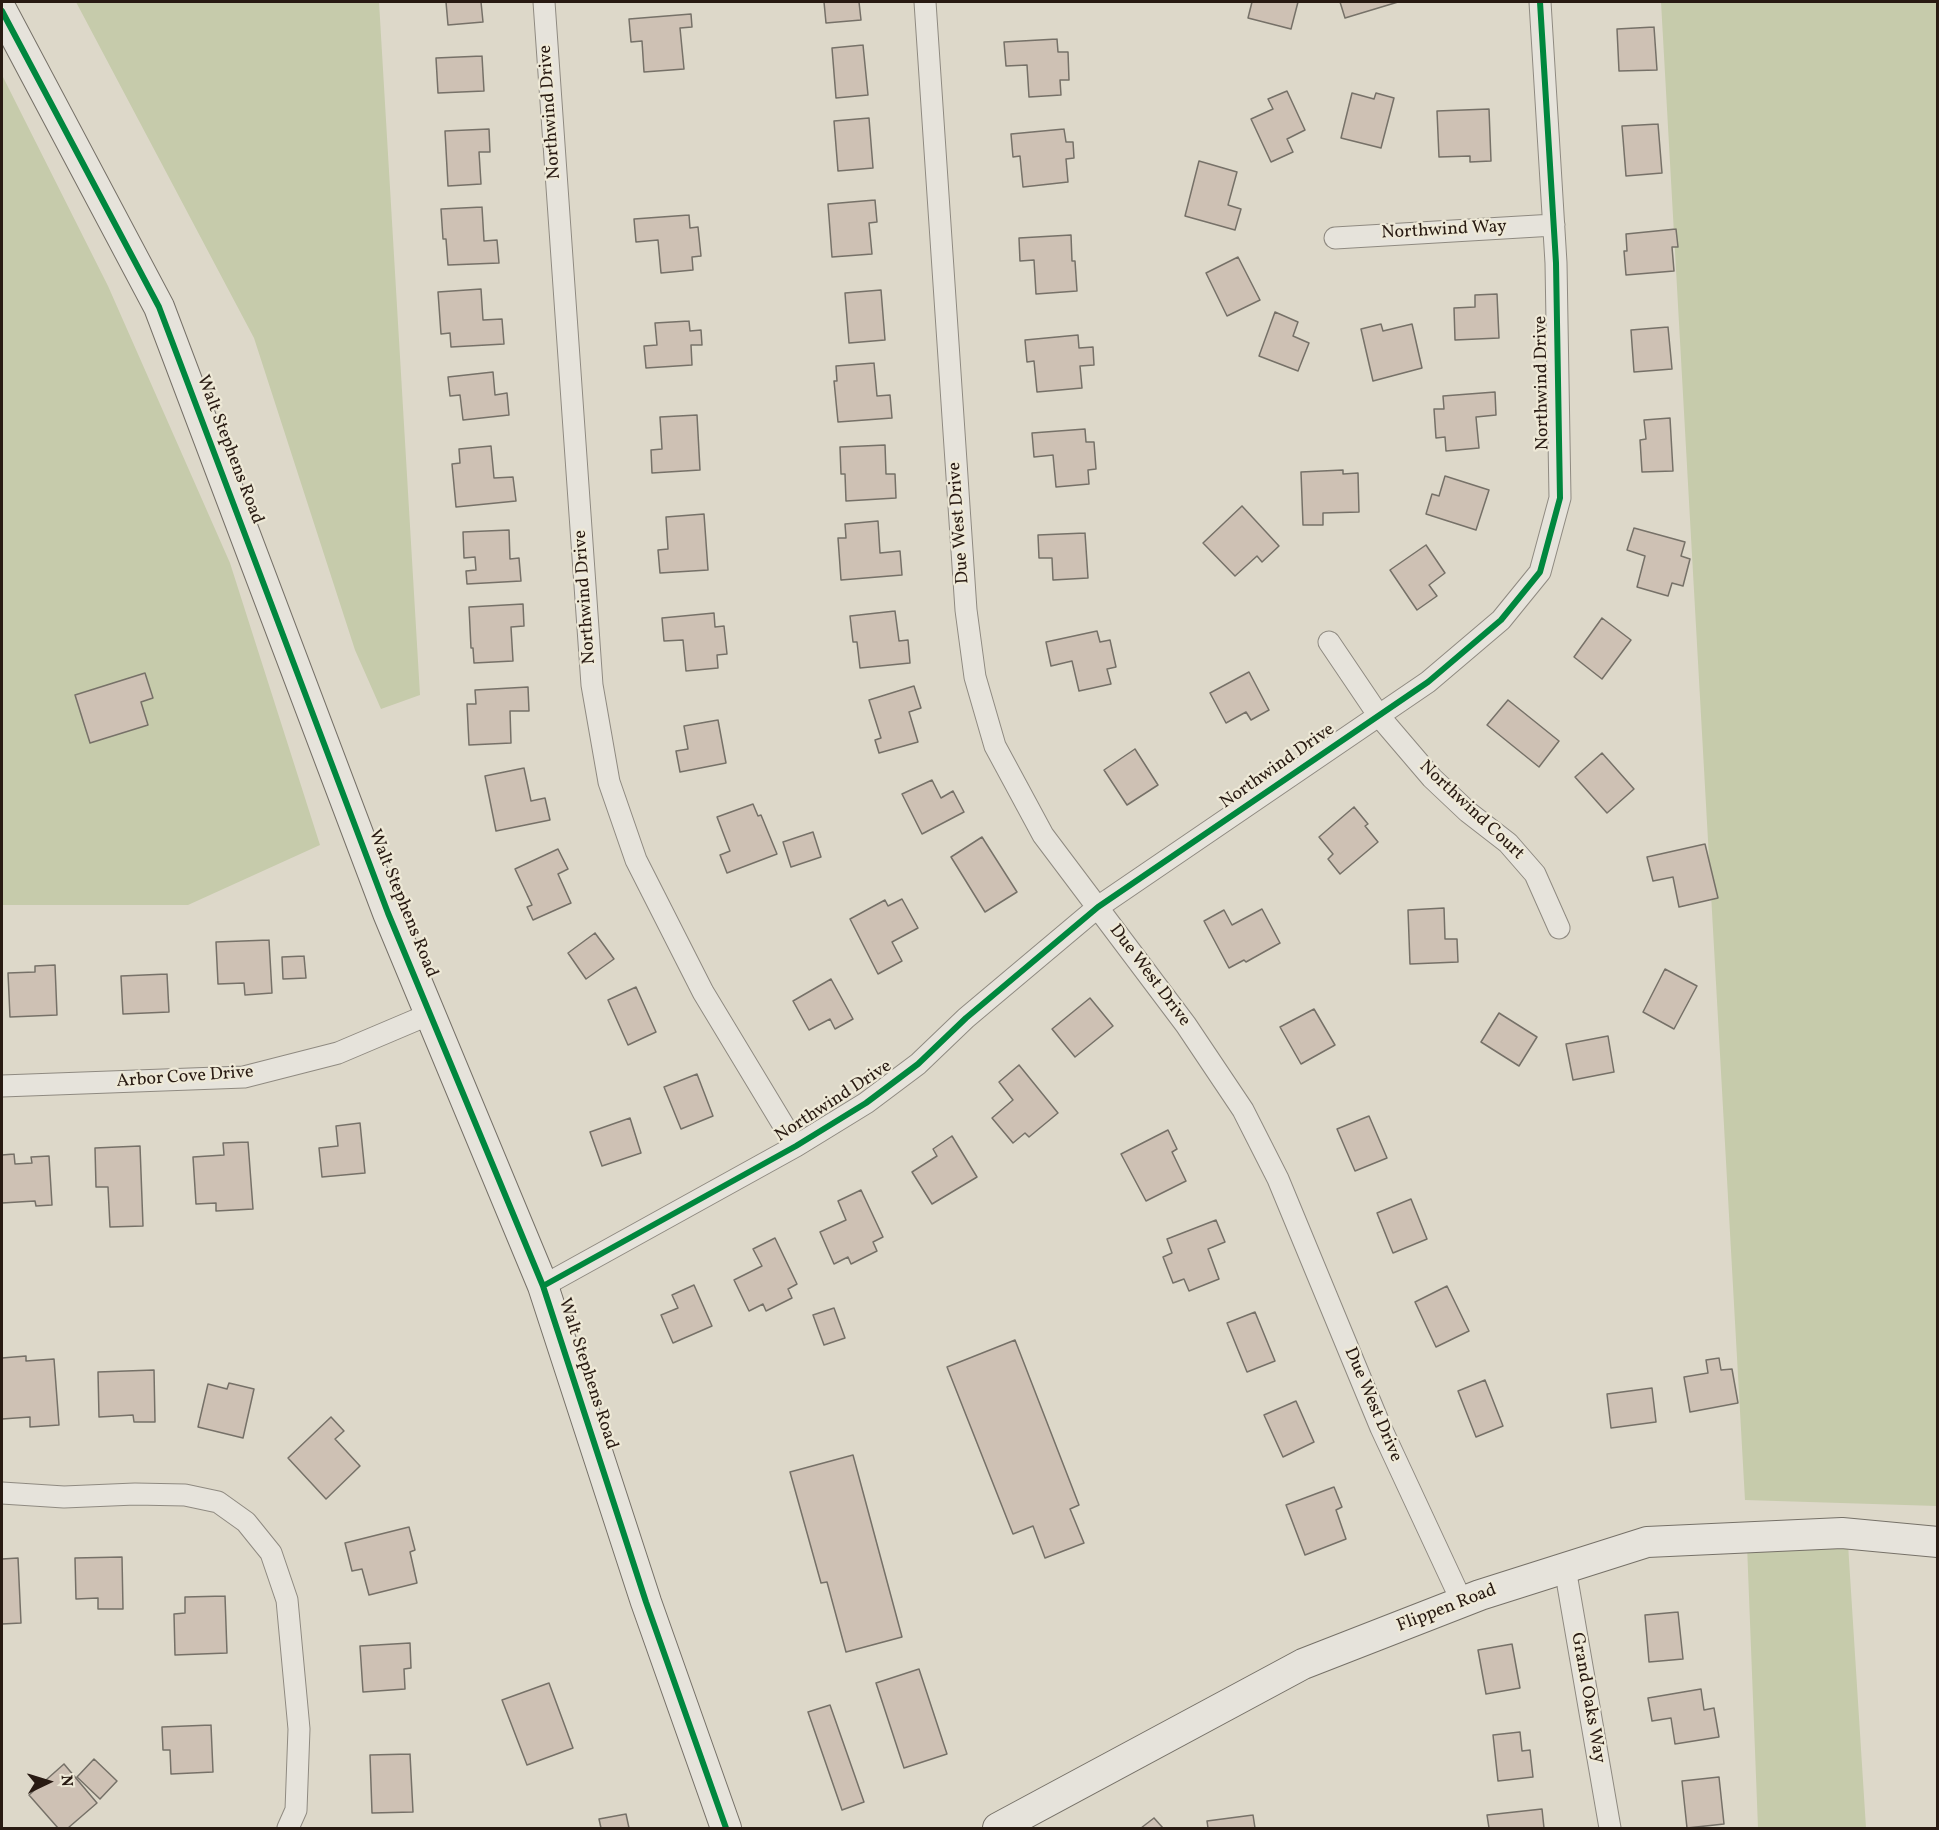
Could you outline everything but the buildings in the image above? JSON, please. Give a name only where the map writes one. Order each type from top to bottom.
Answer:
[{"type":"street","name":"Northwind Drive","points":[[543,2],[592,685],[609,782],[636,860],[703,992],[796,1146]]},
{"type":"street","name":"Due West Drive","points":[[925,2],[965,598],[975,677],[995,746],[1043,835],[1186,1025],[1243,1110],[1278,1179],[1381,1428],[1462,1602]]},
{"type":"street","name":"Northwind Drive","points":[[543,1286],[796,1146],[866,1103],[918,1064],[966,1018],[1098,907],[1428,682],[1501,620],[1540,572],[1560,498],[1554,225],[1540,2]]},
{"type":"street","name":"Walt Stephens Road","points":[[2,11],[159,307],[384,902],[543,1286],[646,1602],[725,1825]]},
{"type":"street","name":"Northwind Way","points":[[1335,238],[1554,225]]},
{"type":"street","name":"Northwind Court","points":[[1329,642],[1379,716],[1432,778],[1468,812],[1508,843],[1535,874],[1559,928]]},
{"type":"street","name":"Arbor Cove Drive","points":[[2,1086],[244,1077],[338,1053],[430,1014]]},
{"type":"street","points":[[2,1493],[64,1497],[135,1494],[185,1495],[218,1502],[246,1522],[270,1553],[287,1600],[299,1729],[297,1810],[288,1828]]},
{"type":"street","name":"Flippen Road","points":[[998,1828],[1303,1664],[1462,1602],[1647,1542],[1842,1533],[1938,1542]]},
{"type":"street","name":"Grand Oaks Way","points":[[1565,1568],[1610,1828]]},
{"type":"green space","points":[[76,2],[379,2],[420,695],[381,709],[355,650],[254,338]]},
{"type":"green space","points":[[1661,2],[1937,2],[1937,1506],[1745,1500]]},
{"type":"green space","points":[[2,75],[108,286],[230,563],[320,845],[188,905],[2,905]]},
{"type":"green space","points":[[1848,1544],[1866,1828],[1758,1828],[1747,1545]]},
{"type":"cycle path","points":[[543,1286],[796,1146],[866,1103],[918,1064],[966,1018],[1098,907],[1428,682],[1501,620],[1540,572],[1560,498],[1556,263],[1540,2]]},
{"type":"cycle path","points":[[2,11],[159,307],[388,913],[543,1286],[646,1602],[726,1828]]}]
